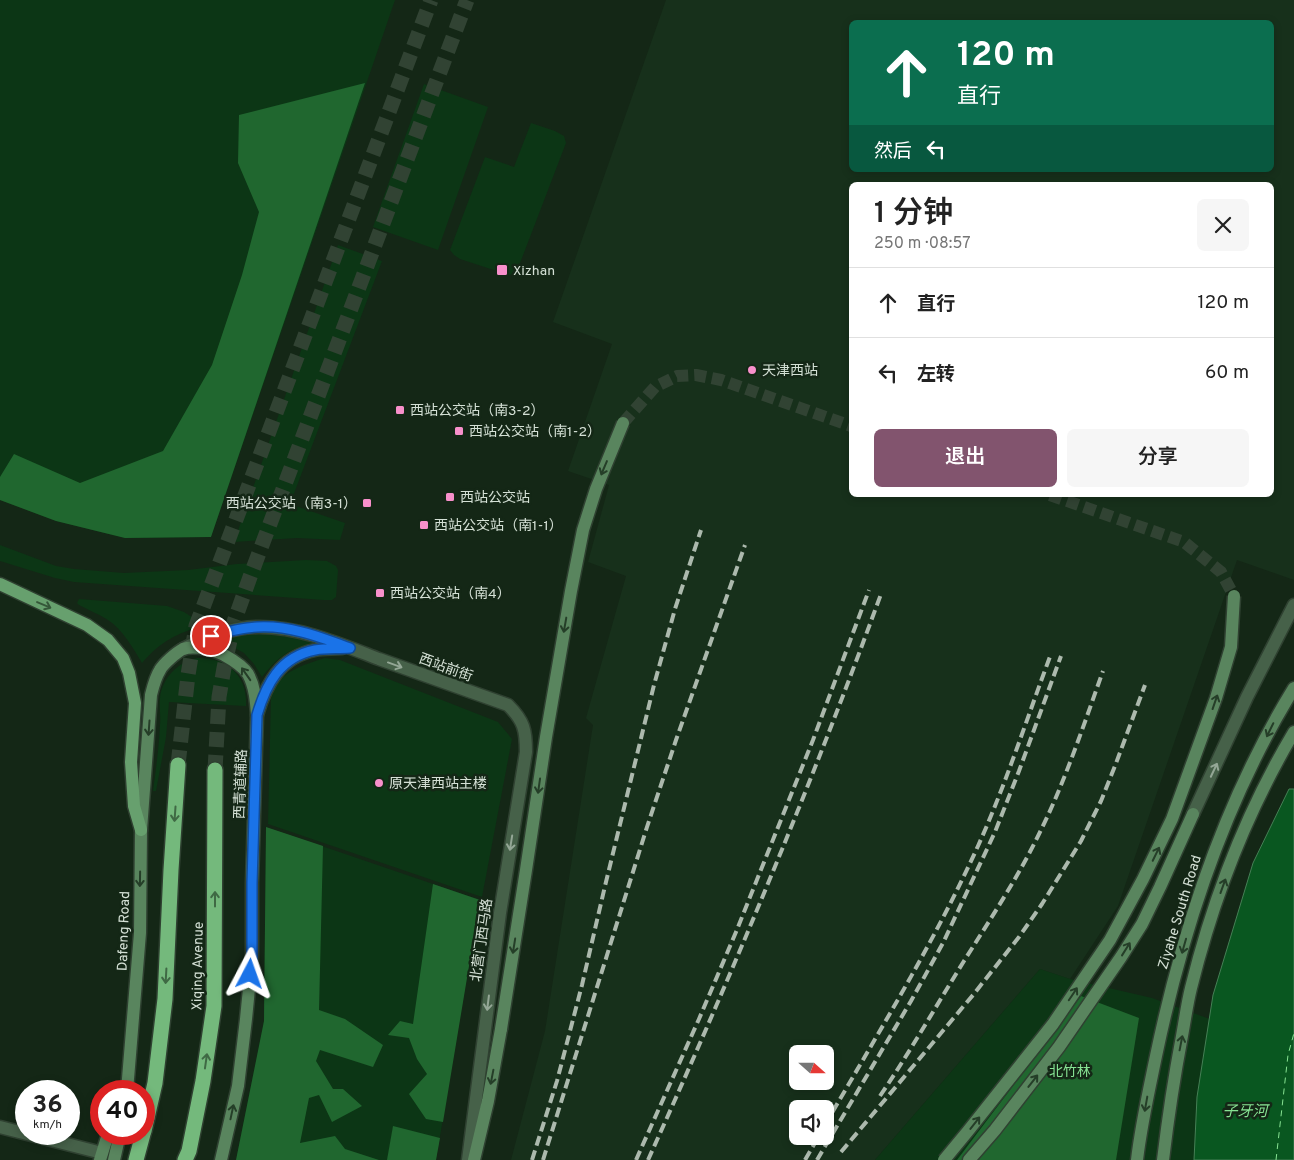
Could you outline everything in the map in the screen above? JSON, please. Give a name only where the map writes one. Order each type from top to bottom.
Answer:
[{"type":"highway","name":"Xiqing Avenue","points":[[155,1083],[166,999],[171,870],[178,765]]},
{"type":"highway","name":"Xiqing Avenue","points":[[185,1160],[189,1151],[203,1081],[214,1006],[216,770]]},
{"type":"highway","name":"Xiqing Avenue","points":[[136,1160],[140,1145]]},
{"type":"main road","points":[[0,584],[87,625],[108,640],[123,658],[129,673],[135,703],[131,762],[134,806],[141,830]]},
{"type":"street","points":[[474,1160],[488,1101],[501,1029],[546,737],[583,530],[596,489],[623,423]]},
{"type":"street","points":[[944,1160],[1053,1024],[1110,940],[1143,880],[1172,819],[1216,698],[1231,647],[1234,596]]},
{"type":"street","points":[[969,1160],[1059,1047],[1142,924],[1247,697],[1294,605]]},
{"type":"street","name":"西站前街","points":[[183,649],[211,636],[256,627],[278,627],[294,630],[314,635],[508,705],[517,715],[523,726]]},
{"type":"street","points":[[257,715],[266,690],[278,671],[285,664],[295,657],[314,650],[350,648]]},
{"type":"street","points":[[141,830],[151,696],[160,669],[183,649]]},
{"type":"street","name":"西青道辅路","points":[[183,649],[212,650],[221,653],[238,664],[247,673],[253,685],[256,699],[252,958],[238,1086],[221,1160]]},
{"type":"street","name":"Ziyahe South Road","points":[[1137,1160],[1146,1102],[1162,1024],[1192,917],[1229,814],[1275,719],[1294,688]]},
{"type":"street","name":"北营门西马路","points":[[468,1160],[500,914],[526,752],[526,736],[523,726]]},
{"type":"street","points":[[1163,1160],[1171,1098],[1191,990],[1204,942],[1218,897],[1249,820],[1294,732]]},
{"type":"street","name":"Dafeng Road","points":[[132,1032],[140,934],[141,830]]},
{"type":"street","points":[[121,1080],[132,1032]]},
{"type":"street","points":[[128,1080],[132,1032]]},
{"type":"street","points":[[0,1127],[101,1157],[105,1145]]},
{"type":"street","points":[[114,1160],[117,1145]]},
{"type":"shaded area","name":"天津西站","points":[[666,0],[1294,0],[1294,580],[1237,560],[1118,906],[1070,979],[1040,969],[875,1160],[511,1160],[545,1031],[593,725],[586,718],[626,576],[588,562],[609,485],[568,471],[612,344],[553,322]]},
{"type":"green space","points":[[0,0],[395,0],[211,537],[125,538],[56,521],[0,500]]},
{"type":"green space","points":[[365,83],[211,537],[125,538],[56,521],[0,500],[0,477],[14,454],[80,483],[163,451],[212,365],[242,275],[259,212],[238,163],[239,115]]},
{"type":"green space","points":[[424,84],[488,107],[438,250],[373,227]]},
{"type":"green space","points":[[531,123],[564,136],[566,143],[517,271],[509,275],[460,259],[450,250],[485,157],[514,167]]},
{"type":"green space","points":[[338,245],[382,261],[290,504],[345,523],[340,540],[297,538],[234,542]]},
{"type":"green space","points":[[0,545],[56,566],[124,573],[188,570],[237,564],[306,560],[327,561],[336,566],[338,570],[336,597],[332,600],[324,600],[74,582],[0,561]]},
{"type":"green space","points":[[79,599],[167,606],[184,612],[204,625],[170,639],[156,649],[142,663],[118,629],[105,618],[79,605],[77,603]]},
{"type":"green space","points":[[263,634],[304,638],[317,643],[299,647],[285,654],[262,677],[244,653],[223,641],[224,639],[243,635]]},
{"type":"green space","points":[[197,658],[218,661],[233,670],[243,686],[246,695],[246,706],[169,702],[166,737],[156,791],[153,791],[159,742],[161,691],[177,667]]},
{"type":"green space","points":[[325,658],[340,660],[498,722],[512,739],[482,897],[268,824],[271,698],[273,690],[279,681],[290,672]]},
{"type":"green space","points":[[266,827],[480,900],[436,1160],[236,1160],[264,1021]]},
{"type":"green space","points":[[266,827],[323,846],[319,1010],[345,1019],[383,1045],[373,1067],[320,1050],[316,1061],[333,1089],[343,1089],[362,1106],[332,1122],[319,1095],[309,1098],[300,1143],[335,1136],[345,1149],[379,1160],[236,1160],[264,1021]]},
{"type":"green space","points":[[433,884],[480,900],[443,1122],[426,1119],[409,1094],[427,1074],[417,1059],[409,1038],[388,1035],[400,1021],[413,1024]]},
{"type":"green space","name":"北竹林","points":[[1040,969],[1070,979],[1152,998],[1229,1026],[1212,1160],[875,1160]]},
{"type":"green space","points":[[1081,996],[1139,1018],[1116,1160],[957,1160]]},
{"type":"green space","points":[[393,1126],[440,1138],[436,1160],[387,1160]]},
{"type":"water","name":"子牙河","points":[[1289,789],[1294,789],[1294,1160],[1194,1160],[1197,1097],[1213,995],[1253,863]]},
{"type":"ferry route","points":[[1276,1160],[1288,1055],[1294,1033]]},
{"type":"tunnel","points":[[178,765],[188,675],[196,626],[431,0]]},
{"type":"tunnel","points":[[215,770],[219,697],[234,622],[467,0]]},
{"type":"tunnel","points":[[623,423],[655,387],[677,376],[696,375],[721,380],[849,425]]},
{"type":"tunnel","points":[[1056,497],[1184,542],[1221,572],[1234,596]]},
{"type":"railway","points":[[532,1160],[557,1081],[582,985],[654,685],[675,609],[701,530]]},
{"type":"railway","points":[[543,1160],[647,827],[745,545]]},
{"type":"railway","points":[[636,1160],[736,932],[813,740],[869,590]]},
{"type":"railway","points":[[648,1160],[770,879],[827,737],[881,594]]},
{"type":"railway","points":[[834,1109],[905,987],[961,882],[998,799],[1051,654]]},
{"type":"railway","points":[[817,1160],[943,943],[995,832],[1061,656]]},
{"type":"railway","points":[[880,1096],[1004,897],[1032,847],[1067,771],[1103,671]]},
{"type":"railway","points":[[841,1152],[973,995],[1019,937],[1042,904],[1081,841],[1101,801],[1145,685]]},
{"type":"railway","points":[[805,1160],[814,1145]]},
{"type":"place","name":"Xizhan","points":[[502,270]]},
{"type":"place","name":"天津西站","points":[[752,370]]},
{"type":"place","name":"西站公交站（南3-2）","points":[[400,410]]},
{"type":"place","name":"西站公交站（南1-2）","points":[[459,431]]},
{"type":"place","name":"西站公交站","points":[[450,497]]},
{"type":"place","name":"西站公交站（南3-1）","points":[[367,503]]},
{"type":"place","name":"西站公交站（南1-1）","points":[[424,525]]},
{"type":"place","name":"西站公交站（南4）","points":[[380,593]]},
{"type":"place","name":"原天津西站主楼","points":[[379,783]]},
{"type":"route","points":[[211,636],[256,627],[278,627],[314,635],[350,648],[314,650],[295,657],[285,664],[271,680],[257,715],[252,883],[252,958],[250,974]]}]
